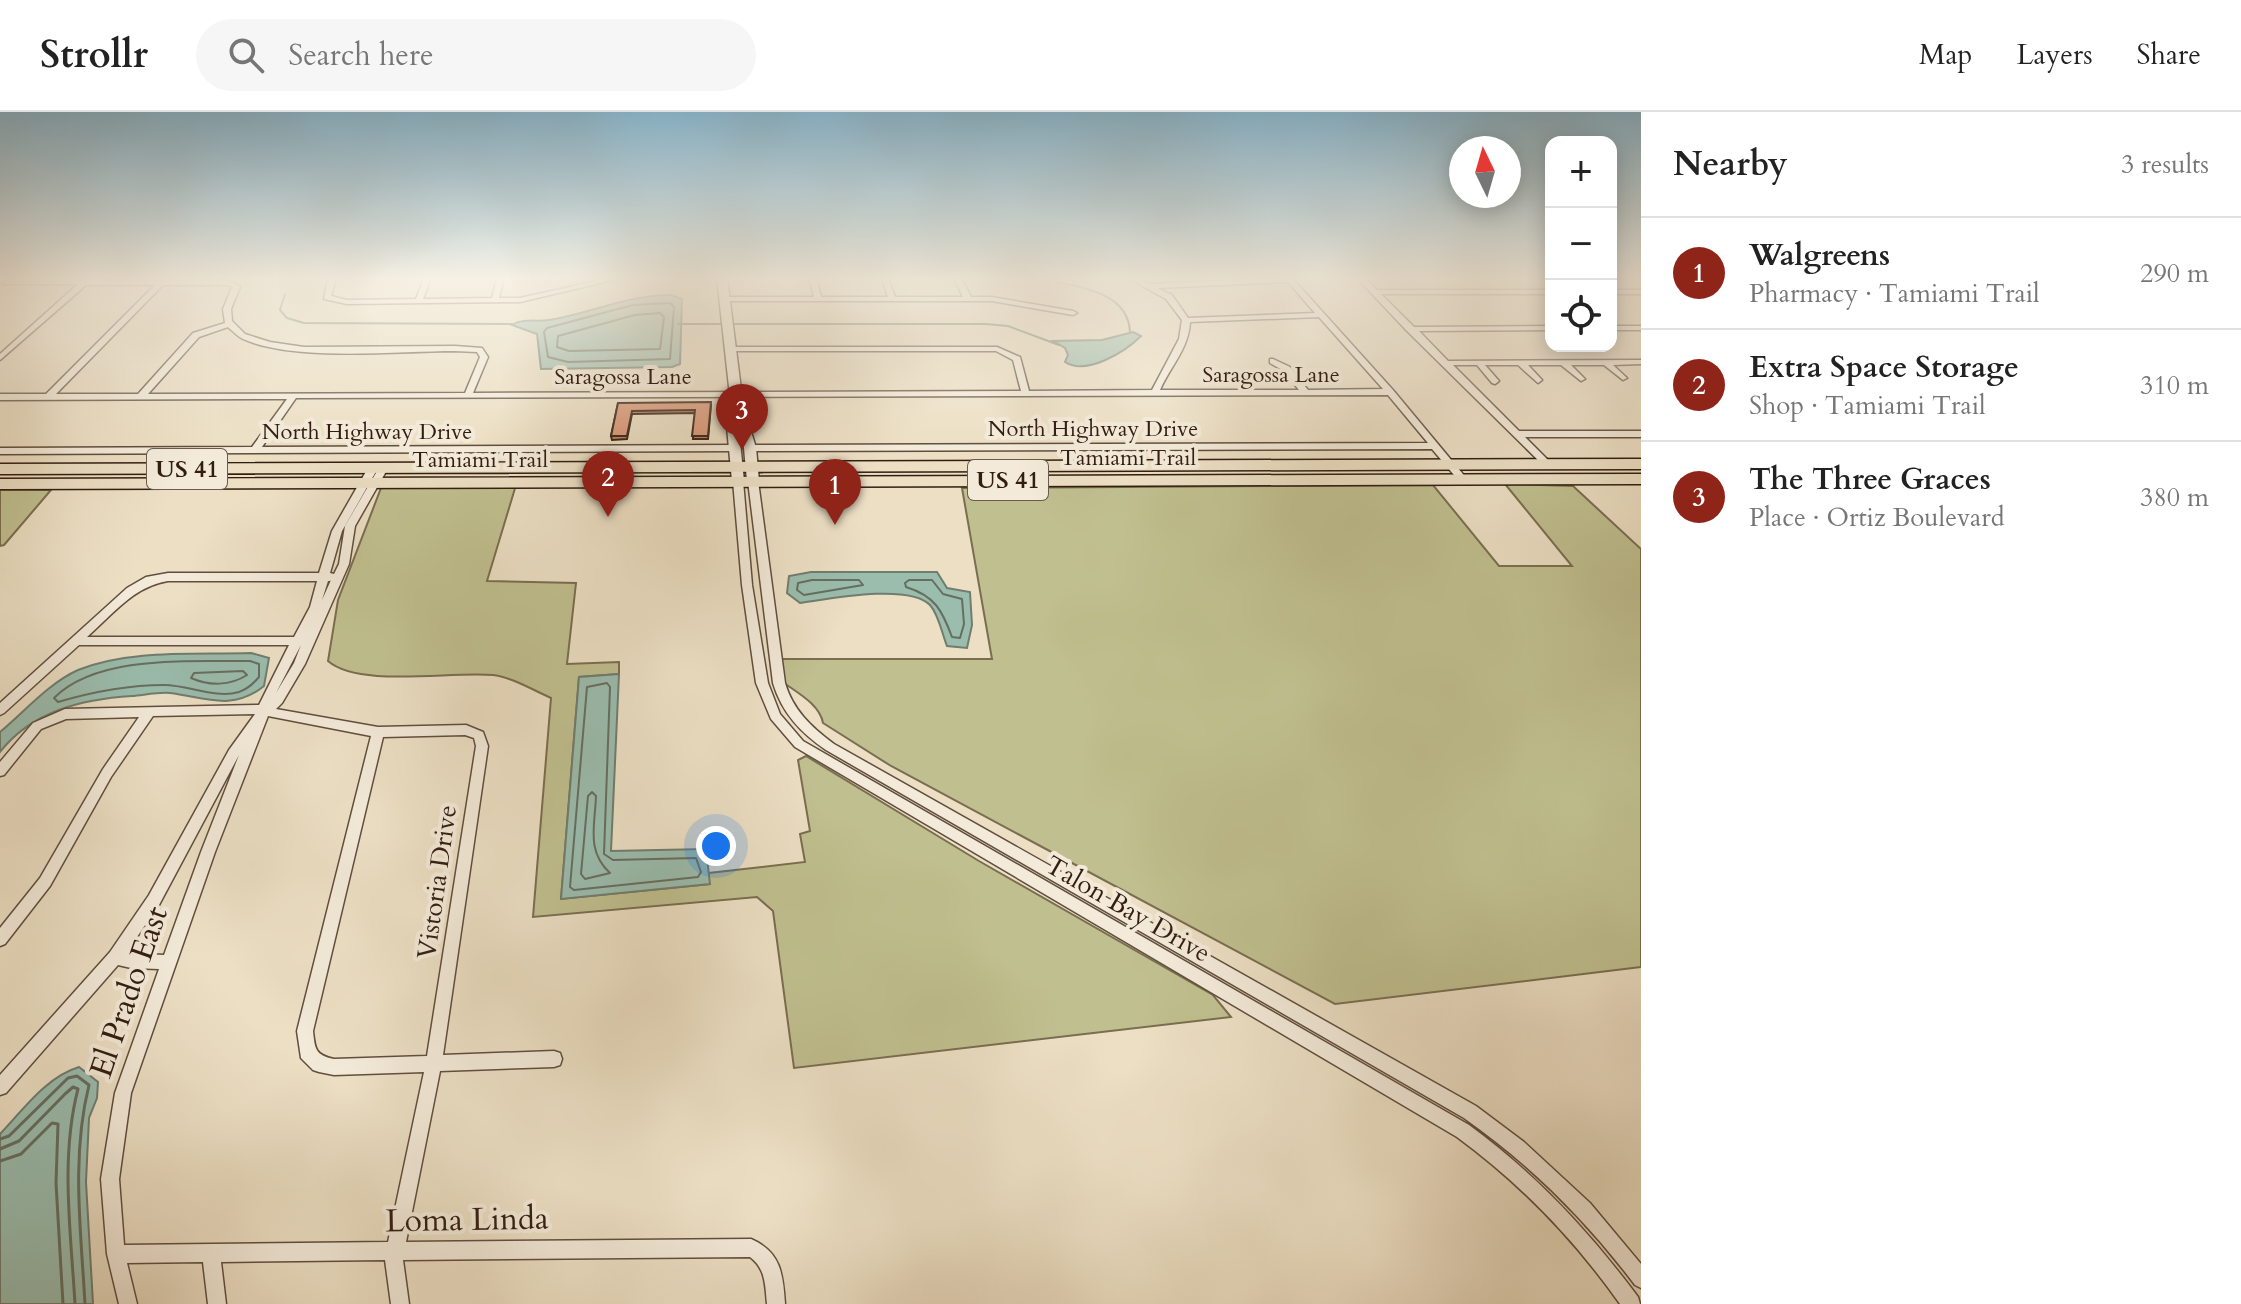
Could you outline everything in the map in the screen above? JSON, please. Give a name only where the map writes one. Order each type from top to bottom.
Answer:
[{"type":"main road","name":"Tamiami Trail","points":[[745,474],[1641,464]]},
{"type":"main road","name":"US 41","points":[[0,469],[374,475]]},
{"type":"main road","name":"Tamiami Trail","points":[[374,475],[1641,479]]},
{"type":"main road","name":"US 41","points":[[0,484],[374,475]]},
{"type":"street","points":[[0,358],[27,334]]},
{"type":"street","points":[[48,397],[111,334]]},
{"type":"street","points":[[141,396],[200,334]]},
{"type":"street","points":[[241,334],[247,339],[284,348],[481,351],[484,357],[468,395]]},
{"type":"street","points":[[729,334],[737,400],[750,448],[745,474]]},
{"type":"street","points":[[1155,393],[1185,334]]},
{"type":"street","points":[[1338,334],[1462,479]]},
{"type":"street","points":[[1415,334],[1547,464]]},
{"type":"street","points":[[731,349],[991,349],[1010,353],[1017,360],[1026,394]]},
{"type":"street","points":[[1273,361],[1287,369],[1306,393]]},
{"type":"street","points":[[1606,362],[1623,378]]},
{"type":"street","points":[[1445,363],[1641,362]]},
{"type":"street","points":[[1479,363],[1495,381]]},
{"type":"street","points":[[1521,363],[1538,380]]},
{"type":"street","points":[[1564,363],[1581,379]]},
{"type":"street","name":"Saragossa Lane","points":[[0,397],[468,395],[737,400],[1026,394],[1390,392]]},
{"type":"street","points":[[255,450],[293,396]]},
{"type":"street","points":[[737,400],[734,448],[745,474]]},
{"type":"street","points":[[1516,434],[1641,434]]},
{"type":"street","name":"North Highway Drive","points":[[750,448],[1435,446]]},
{"type":"street","name":"North Highway Drive","points":[[0,451],[734,448]]},
{"type":"street","name":"Talon Bay Drive","points":[[745,474],[779,683],[789,708],[808,731],[830,747],[1470,1112],[1515,1144],[1557,1181],[1598,1224],[1641,1279]]},
{"type":"street","name":"Talon Bay Drive","points":[[745,474],[747,585],[764,690],[775,716],[799,744],[1463,1131],[1504,1161],[1547,1200],[1589,1247],[1631,1304]]},
{"type":"street","points":[[0,1087],[115,957],[162,887],[226,765],[286,687],[332,577],[345,559],[341,536],[374,475]]},
{"type":"street","points":[[0,710],[131,591],[155,578],[332,577]]},
{"type":"street","points":[[76,641],[305,641]]},
{"type":"street","name":"Vistoria Drive","points":[[0,771],[30,732],[49,718],[65,714],[265,711],[378,732],[470,730],[477,733],[482,741],[433,1066],[395,1251],[394,1266],[400,1304]]},
{"type":"street","name":"El Prado East","points":[[128,1304],[116,1254],[110,1179],[117,1119],[138,1042],[208,852],[265,711]]},
{"type":"street","points":[[0,939],[40,890],[107,773],[149,712]]},
{"type":"street","points":[[378,732],[305,1031],[305,1045],[314,1061],[326,1066],[433,1066],[554,1059]]},
{"type":"street","points":[[115,957],[131,961],[169,962]]},
{"type":"street","name":"Loma Linda","points":[[116,1254],[751,1248],[763,1254],[770,1265],[776,1304]]},
{"type":"street","points":[[211,1252],[217,1304]]},
{"type":"shaded area","points":[[1505,484],[1573,486],[1641,549],[1641,967],[1335,1004],[891,766],[823,723],[813,705],[784,683],[781,659],[992,659],[962,488],[1433,485],[1499,566],[1572,566]]},
{"type":"shaded area","points":[[516,485],[487,581],[576,583],[567,664],[619,662],[619,674],[579,677],[561,899],[709,884],[709,873],[805,862],[800,834],[810,831],[798,760],[806,756],[979,861],[1213,995],[1231,1017],[794,1068],[773,911],[757,897],[533,917],[551,698],[500,676],[383,676],[342,669],[328,661],[338,600],[381,488]]},
{"type":"shaded area","points":[[0,490],[51,490],[0,546]]},
{"type":"water","points":[[537,334],[681,334],[680,364],[672,367],[541,369]]},
{"type":"water","points":[[1127,334],[1141,336],[1105,360],[1083,366],[1065,362],[1068,355],[1065,348],[1053,341],[1102,340]]},
{"type":"water","points":[[811,572],[937,572],[947,588],[970,592],[972,625],[967,648],[947,646],[933,609],[920,598],[868,594],[800,603],[787,593],[789,576]]},
{"type":"water","points":[[251,653],[269,658],[264,686],[241,699],[218,701],[161,693],[95,700],[43,717],[27,726],[0,752],[0,732],[47,690],[78,670],[98,663],[141,656]]},
{"type":"water","points":[[619,674],[611,851],[706,849],[710,884],[561,899],[579,677]]},
{"type":"water","points":[[79,1067],[98,1082],[97,1098],[89,1118],[86,1182],[93,1304],[0,1304],[0,1134],[46,1086]]},
{"type":"building","points":[[711,402],[708,436],[692,436],[695,410],[632,411],[627,436],[611,436],[618,403]]},
{"type":"waterway","points":[[1028,334],[1059,345]]},
{"type":"place","name":"The Three Graces","points":[[742,450]]},
{"type":"place","name":"Extra Space Storage","points":[[608,517]]},
{"type":"place","name":"Walgreens","points":[[835,525]]}]
